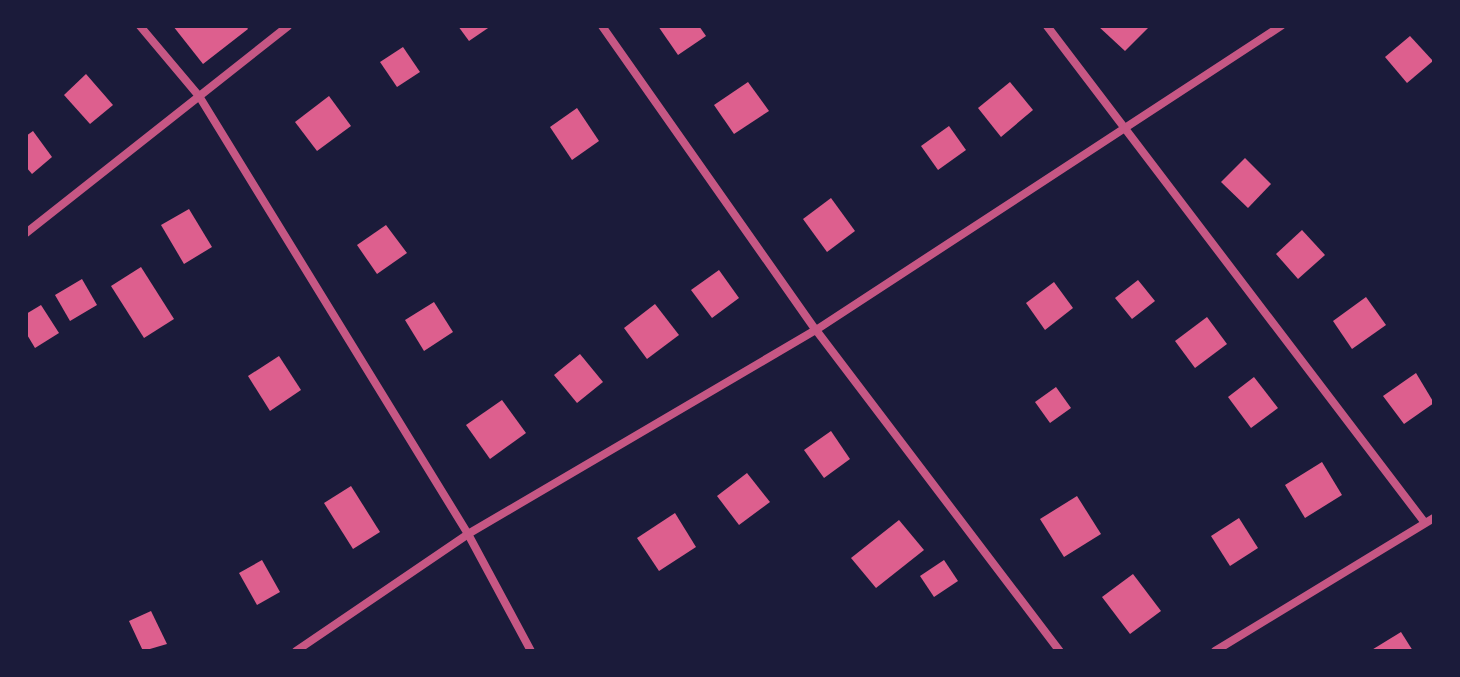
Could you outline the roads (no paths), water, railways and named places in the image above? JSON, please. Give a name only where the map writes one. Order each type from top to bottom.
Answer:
[{"type":"street","points":[[140,26],[199,96],[468,534],[531,651]]},
{"type":"street","points":[[26,233],[288,26]]},
{"type":"street","points":[[602,26],[816,330],[1060,651]]},
{"type":"street","points":[[1047,26],[1430,521],[1215,651]]},
{"type":"street","points":[[296,651],[468,534],[816,330],[1281,26]]}]
